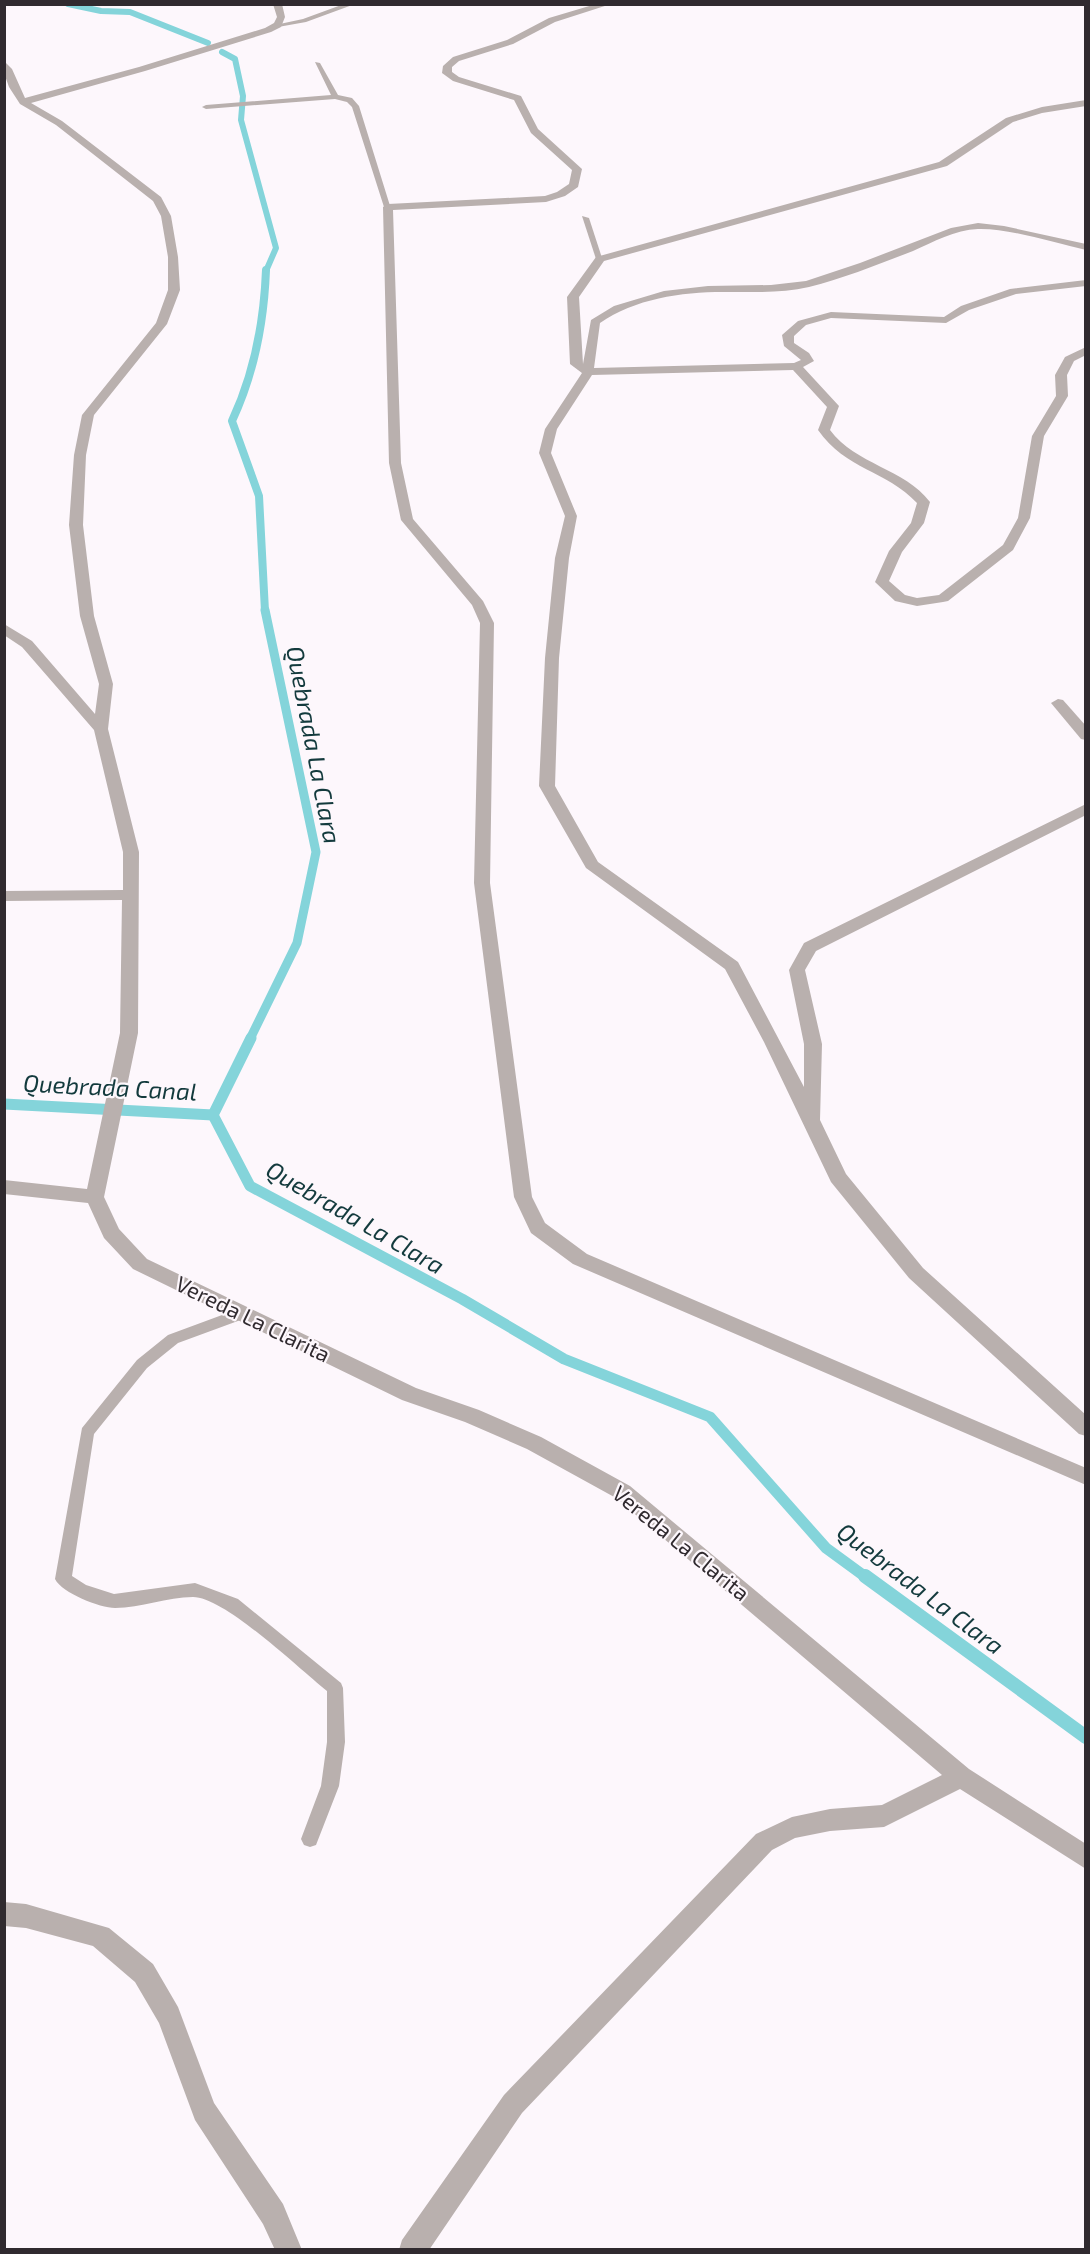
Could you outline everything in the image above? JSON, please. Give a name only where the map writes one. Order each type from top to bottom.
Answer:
[{"type":"street","points":[[23,102],[201,52],[268,30],[278,25],[281,17],[277,4]]},
{"type":"street","points":[[607,4],[552,20],[510,42],[456,59],[448,66],[447,73],[456,79],[518,98],[534,131],[578,170],[574,185],[561,194],[546,199],[388,207],[395,463],[407,520],[478,604],[487,623],[482,883],[523,1197],[538,1228],[580,1260],[1086,1476]]},
{"type":"street","points":[[4,64],[8,69],[15,94],[23,102],[59,123],[157,199],[166,216],[173,257],[174,290],[161,324],[88,415],[80,455],[76,525],[87,616],[106,684],[101,729],[131,852],[129,1033],[95,1197],[4,1187]]},
{"type":"street","points":[[1086,103],[1018,116],[1001,125],[967,152],[943,164],[600,259],[573,297],[576,364],[588,372],[796,366],[808,361],[805,355],[788,344],[788,335],[802,323],[831,315],[946,320],[965,308],[1014,291],[1086,283]]},
{"type":"street","points":[[1086,247],[1005,229],[978,226],[955,230],[807,285],[776,289],[707,289],[634,302],[606,313],[595,322],[588,372],[551,429],[545,453],[571,516],[562,558],[552,658],[548,786],[592,865],[732,966],[773,1042],[838,1177],[916,1273],[1086,1428]]},
{"type":"street","points":[[796,366],[833,406],[824,430],[831,442],[848,457],[914,489],[924,502],[917,523],[896,551],[882,582],[900,597],[917,602],[943,598],[1008,547],[1024,518],[1038,436],[1062,396],[1061,375],[1069,359],[1086,350]]},
{"type":"street","points":[[4,628],[27,644],[101,729]]},
{"type":"street","points":[[1058,704],[1086,736]]},
{"type":"street","points":[[812,1123],[813,1044],[797,970],[810,947],[1086,809]]},
{"type":"street","points":[[4,896],[131,895]]},
{"type":"street","name":"Vereda La Clarita","points":[[95,1197],[111,1233],[140,1264],[409,1394],[472,1416],[534,1443],[623,1492],[961,1777],[1086,1858]]},
{"type":"street","points":[[412,2250],[513,2104],[764,1842],[801,1826],[830,1820],[884,1816],[961,1777]]},
{"type":"street","points":[[4,1914],[26,1916],[100,1936],[144,1972],[169,2016],[204,2111],[273,2214],[289,2250]]},
{"type":"lane","points":[[278,25],[304,21],[352,4]]},
{"type":"lane","points":[[317,63],[335,98]]},
{"type":"lane","points":[[206,107],[335,98],[349,100],[356,106],[388,207]]},
{"type":"lane","points":[[585,218],[600,259]]},
{"type":"lane","points":[[241,1314],[173,1339],[142,1364],[87,1432],[63,1579],[81,1591],[114,1600],[195,1590],[232,1604],[335,1688],[336,1742],[330,1786],[310,1839]]},
{"type":"waterway","name":"Quebrada La Clara","points":[[68,4],[101,11],[130,12],[208,43]]},
{"type":"waterway","name":"Quebrada La Clara","points":[[222,52],[235,59],[243,96],[241,120],[276,248],[266,271]]},
{"type":"waterway","name":"Quebrada La Clara","points":[[265,611],[259,496],[232,421],[252,366],[263,309],[266,270]]},
{"type":"waterway","name":"Quebrada La Clara","points":[[250,1039],[297,943],[316,852],[265,610]]},
{"type":"waterway","name":"Quebrada La Clara","points":[[213,1115],[251,1038]]},
{"type":"waterway","name":"Quebrada Canal","points":[[4,1104],[213,1115]]},
{"type":"waterway","name":"Quebrada La Clara","points":[[213,1115],[250,1186],[462,1299],[564,1359],[710,1417],[826,1548],[867,1578]]},
{"type":"waterway","name":"Quebrada La Clara","points":[[865,1576],[1086,1737]]}]
